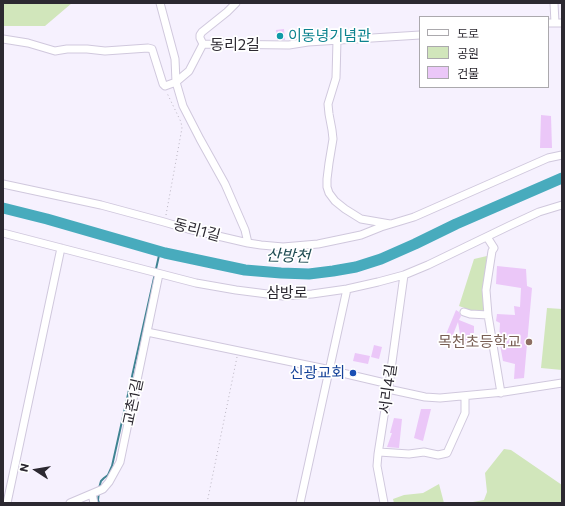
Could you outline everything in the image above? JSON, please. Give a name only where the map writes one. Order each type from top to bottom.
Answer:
[{"type":"street","points":[[160,3],[175,59],[176,82],[183,106],[225,184],[245,230],[248,243]]},
{"type":"street","points":[[203,44],[200,38],[202,32],[236,3]]},
{"type":"street","points":[[554,3],[555,23]]},
{"type":"street","name":"동리2길","points":[[165,86],[176,82],[189,72],[203,44],[289,44],[419,35]]},
{"type":"street","points":[[3,39],[28,43],[55,51],[67,49],[105,51],[152,48],[163,84],[165,86]]},
{"type":"street","name":"동리1길","points":[[336,40],[336,78],[328,104],[333,138],[327,187],[334,202],[361,219],[392,224]]},
{"type":"street","name":"동리1길","points":[[3,184],[101,206],[248,243],[283,247],[318,244],[361,235],[414,217],[548,158],[562,155]]},
{"type":"street","name":"삼방로","points":[[3,233],[196,283],[262,294],[284,296],[347,289],[404,275],[539,212],[562,206]]},
{"type":"street","points":[[487,237],[494,248],[492,251],[486,290],[488,315],[501,392]]},
{"type":"street","points":[[7,503],[61,248]]},
{"type":"street","name":"교촌1길","points":[[70,503],[103,489],[116,470],[121,458],[147,332],[156,273]]},
{"type":"street","name":"서리4길","points":[[384,503],[377,466],[404,275]]},
{"type":"street","points":[[300,503],[347,289]]},
{"type":"street","points":[[467,315],[488,315]]},
{"type":"street","points":[[147,332],[329,370],[425,397],[440,398],[465,396],[562,383]]},
{"type":"street","points":[[379,452],[409,454],[424,452],[438,455],[447,453],[465,413],[465,396]]},
{"type":"street","points":[[93,493],[94,503]]},
{"type":"path","points":[[164,222],[182,128],[181,122],[166,92],[165,86]]},
{"type":"path","points":[[207,503],[239,351]]},
{"type":"green space","points":[[3,3],[72,3],[45,26],[3,26]]},
{"type":"green space","points":[[487,256],[483,291],[485,312],[470,310],[459,306],[474,259]]},
{"type":"green space","points":[[547,308],[562,309],[562,370],[541,368]]},
{"type":"green space","points":[[504,449],[511,450],[562,485],[562,503],[467,503],[484,500],[487,492],[485,473]]},
{"type":"green space","points":[[439,484],[444,503],[394,503],[393,499],[404,495],[423,493]]},
{"type":"building","name":"이동녕기념관","points":[[284,29],[285,40],[277,40],[276,30]]},
{"type":"building","points":[[541,115],[551,116],[552,148],[540,148]]},
{"type":"building","points":[[497,266],[526,269],[527,286],[532,288],[524,378],[514,379],[515,364],[503,361],[499,340],[500,323],[496,321],[497,314],[515,315],[514,306],[520,307],[521,288],[496,284]]},
{"type":"building","points":[[456,310],[461,316],[459,320],[474,326],[474,333],[470,333],[469,348],[462,346],[458,322],[450,342],[444,339]]},
{"type":"building","points":[[374,345],[382,347],[379,359],[371,357]]},
{"type":"building","points":[[355,353],[370,356],[368,364],[353,361]]},
{"type":"building","points":[[421,409],[431,409],[423,441],[414,438]]},
{"type":"building","points":[[394,418],[402,419],[399,448],[387,447],[392,433],[390,433]]},
{"type":"waterway","name":"산방천","points":[[3,208],[165,253],[245,270],[309,274],[356,267],[381,259],[456,224],[562,178]]},
{"type":"waterway","points":[[99,488],[101,481],[108,475],[112,466],[160,251]]},
{"type":"waterway","points":[[99,492],[99,503]]},
{"type":"place","name":"이동녕기념관","points":[[280,36]]},
{"type":"place","name":"목천초등학교","points":[[529,342]]},
{"type":"place","name":"신광교회","points":[[353,373]]}]
